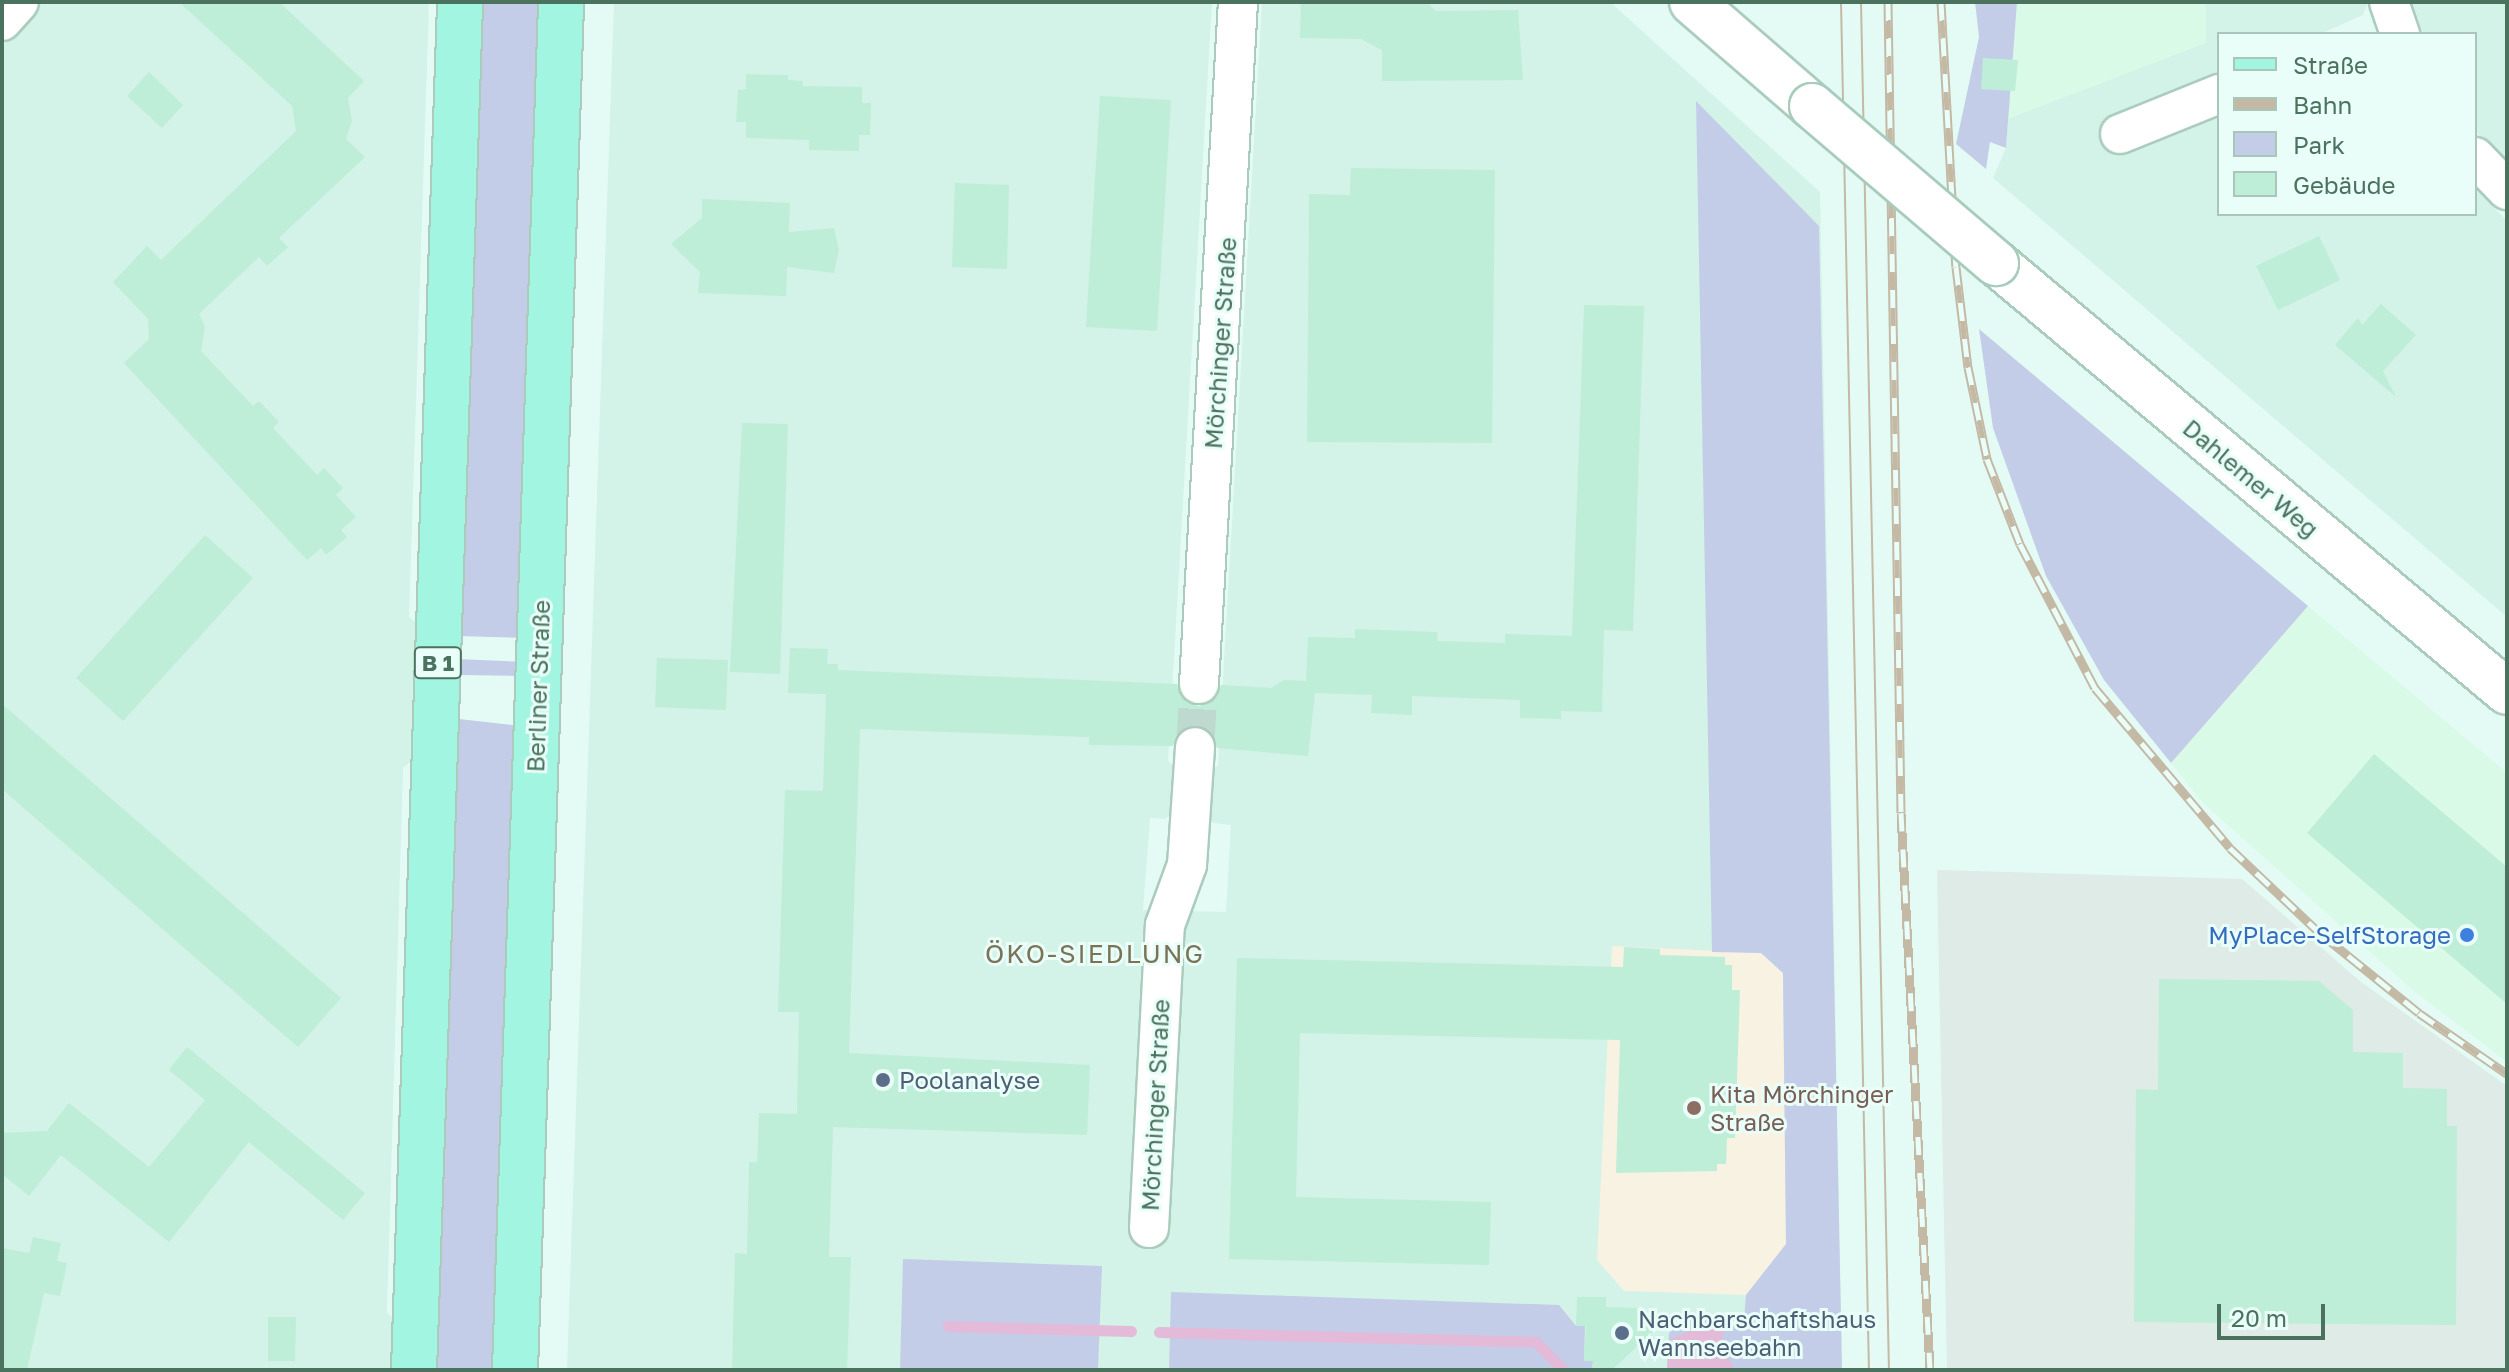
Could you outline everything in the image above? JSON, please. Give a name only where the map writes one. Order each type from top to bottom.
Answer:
[{"type":"main road","name":"B 1","points":[[414,1370],[460,2]]},
{"type":"main road","name":"Berliner Straße","points":[[515,1370],[561,2]]},
{"type":"main road","name":"Dahlemer Weg","points":[[1692,2],[1996,263],[2507,692]]},
{"type":"street","points":[[2,21],[19,2]]},
{"type":"street","name":"Mörchinger Straße","points":[[1199,684],[1238,2]]},
{"type":"street","points":[[2120,134],[2217,95]]},
{"type":"street","points":[[2477,159],[2507,190]]},
{"type":"street","name":"Mörchinger Straße","points":[[1149,1228],[1165,925],[1187,865],[1195,747]]},
{"type":"shaded area","points":[[43,2],[429,2],[409,617],[421,626],[417,756],[403,768],[387,1312],[399,1324],[391,1370],[2,1370],[2,47]]},
{"type":"shaded area","points":[[614,2],[1212,2],[1168,761],[1183,777],[1182,806],[1165,819],[1150,818],[1143,910],[1226,912],[1231,825],[1213,823],[1200,810],[1201,779],[1218,765],[1262,2],[1610,2],[1820,192],[1842,1370],[567,1370]]},
{"type":"shaded area","points":[[2017,2],[2368,2],[2363,15],[2325,32],[2217,32],[2217,76],[2136,110],[2150,144],[2217,117],[2217,216],[2477,216],[2477,191],[2507,221],[2507,617],[1993,178],[2006,148]]},
{"type":"shaded area","points":[[2017,2],[2206,2],[2206,43],[2008,119]]},
{"type":"shaded area","points":[[2410,2],[2507,2],[2507,167],[2477,132],[2477,32],[2420,32]]},
{"type":"shaded area","points":[[2308,606],[2507,773],[2507,1062],[2414,991],[2203,803],[2171,763]]},
{"type":"shaded area","points":[[1937,870],[2242,879],[2361,982],[2507,1086],[2507,1370],[1947,1370]]},
{"type":"shaded area","name":"Kita Mörchinger Straße","points":[[1612,946],[1761,953],[1783,973],[1786,1244],[1746,1295],[1624,1291],[1597,1260]]},
{"type":"shaded area","points":[[1709,1323],[1727,1325],[1720,1344],[1735,1370],[1667,1370],[1669,1340]]},
{"type":"green space","points":[[478,2],[544,2],[525,638],[457,636]]},
{"type":"green space","points":[[1975,2],[2017,2],[2006,148],[1990,142],[1986,169],[1956,144],[1979,37]]},
{"type":"green space","points":[[1696,101],[1819,226],[1842,1370],[1667,1370],[1669,1333],[1683,1320],[1744,1320],[1746,1295],[1786,1244],[1783,973],[1761,953],[1712,952]]},
{"type":"green space","points":[[1979,329],[2308,606],[2171,763],[2104,680],[2046,576],[1993,428]]},
{"type":"green space","points":[[456,659],[525,662],[521,676],[460,675]]},
{"type":"green space","points":[[459,719],[521,726],[500,1370],[432,1370],[454,723]]},
{"type":"green space","points":[[903,1259],[1102,1266],[1098,1370],[900,1370]]},
{"type":"green space","points":[[1171,1292],[1559,1305],[1576,1326],[1585,1326],[1584,1360],[1593,1361],[1592,1370],[1169,1370]]},
{"type":"building","points":[[179,2],[279,2],[364,81],[348,98],[352,121],[346,139],[365,157],[279,238],[288,247],[267,266],[259,257],[199,314],[205,327],[201,351],[253,406],[259,401],[279,422],[273,428],[317,475],[324,468],[343,488],[336,495],[356,517],[341,530],[347,537],[326,555],[321,548],[307,560],[124,363],[149,339],[148,319],[113,282],[147,246],[161,260],[296,131],[292,106]]},
{"type":"building","points":[[1301,2],[1426,2],[1436,11],[1518,10],[1523,80],[1382,81],[1382,50],[1361,39],[1300,38]]},
{"type":"building","points":[[1983,58],[2018,60],[2015,91],[1981,89]]},
{"type":"building","points":[[149,72],[183,105],[162,128],[127,96]]},
{"type":"building","points":[[746,74],[788,75],[788,80],[803,81],[803,86],[862,87],[862,103],[871,103],[870,135],[859,135],[859,151],[809,150],[809,140],[746,138],[746,122],[736,122],[738,90],[746,89]]},
{"type":"building","points":[[1100,96],[1171,100],[1157,331],[1086,327]]},
{"type":"building","points":[[1351,168],[1495,170],[1492,443],[1307,442],[1309,194],[1350,195]]},
{"type":"building","points":[[955,183],[1009,185],[1007,269],[952,267]]},
{"type":"building","points":[[702,199],[790,203],[789,232],[834,228],[839,250],[834,273],[787,267],[786,296],[698,293],[700,272],[671,244],[702,218]]},
{"type":"building","points":[[2319,236],[2340,280],[2278,310],[2256,266]]},
{"type":"building","points":[[2381,304],[2416,335],[2383,371],[2396,397],[2335,345],[2358,318],[2362,325]]},
{"type":"building","points":[[1584,305],[1644,306],[1633,631],[1604,630],[1602,712],[1561,711],[1561,719],[1520,718],[1520,700],[1412,696],[1412,715],[1371,713],[1372,695],[1315,693],[1308,756],[1217,748],[1208,729],[1196,725],[1177,734],[1173,746],[1089,745],[1089,737],[860,729],[849,1053],[1090,1065],[1087,1135],[833,1127],[829,1257],[851,1257],[847,1370],[732,1370],[735,1253],[747,1254],[749,1162],[757,1162],[759,1113],[797,1114],[799,1012],[778,1012],[785,790],[823,791],[826,694],[788,693],[790,648],[828,649],[827,664],[838,664],[838,670],[1177,684],[1186,702],[1199,706],[1217,697],[1221,685],[1271,688],[1284,680],[1306,681],[1308,637],[1355,638],[1355,629],[1438,632],[1437,641],[1505,643],[1505,634],[1572,636]]},
{"type":"building","points":[[742,423],[788,424],[780,674],[730,672]]},
{"type":"building","points":[[205,535],[253,578],[123,721],[76,678]]},
{"type":"building","points":[[657,658],[728,660],[726,710],[655,707]]},
{"type":"building","points":[[2,704],[341,998],[298,1047],[2,789]]},
{"type":"building","name":"MyPlace-SelfStorage","points":[[2374,754],[2507,867],[2507,1004],[2307,833]]},
{"type":"building","points":[[1624,947],[1660,949],[1660,955],[1725,957],[1725,965],[1732,965],[1732,990],[1740,990],[1735,1138],[1727,1138],[1726,1164],[1717,1164],[1717,1171],[1616,1173],[1620,1040],[1300,1033],[1296,1197],[1491,1202],[1489,1265],[1229,1259],[1237,958],[1623,967]]},
{"type":"building","points":[[2159,979],[2319,981],[2353,1010],[2353,1052],[2403,1053],[2403,1088],[2447,1089],[2447,1126],[2457,1126],[2456,1325],[2134,1322],[2136,1089],[2158,1090]]},
{"type":"building","points":[[187,1047],[365,1193],[343,1220],[249,1142],[169,1242],[61,1155],[29,1196],[2,1174],[2,1133],[47,1131],[69,1103],[149,1167],[205,1100],[169,1070]]},
{"type":"building","points":[[33,1237],[61,1243],[57,1261],[67,1263],[60,1296],[44,1293],[27,1370],[2,1370],[2,1248],[29,1253]]},
{"type":"building","points":[[1577,1297],[1606,1297],[1606,1307],[1641,1308],[1640,1316],[1668,1317],[1612,1370],[1592,1370],[1593,1361],[1584,1361],[1586,1326],[1576,1326]]},
{"type":"building","points":[[268,1317],[296,1317],[295,1361],[268,1361]]},
{"type":"waterway","points":[[948,1326],[1131,1331]]},
{"type":"waterway","points":[[1159,1332],[1536,1342],[1563,1370]]},
{"type":"tunnel","points":[[1195,747],[1199,684]]},
{"type":"tram line","points":[[1841,2],[1869,1370]]},
{"type":"tram line","points":[[1861,2],[1889,1370]]},
{"type":"railway","points":[[1888,2],[1901,813],[1930,1370]]},
{"type":"railway","points":[[1941,2],[1956,267],[1968,367],[1987,459],[2020,544],[2095,688],[2230,848],[2320,933],[2419,1013],[2507,1074]]},
{"type":"place","name":"MyPlace-SelfStorage","points":[[2467,935]]},
{"type":"place","name":"Poolanalyse","points":[[883,1080]]},
{"type":"place","name":"Kita Mörchinger Straße","points":[[1694,1108]]},
{"type":"place","name":"Nachbarschaftshaus Wannseebahn","points":[[1622,1333]]},
{"type":"district","name":"ÖKO-SIEDLUNG","points":[[1095,954]]}]
